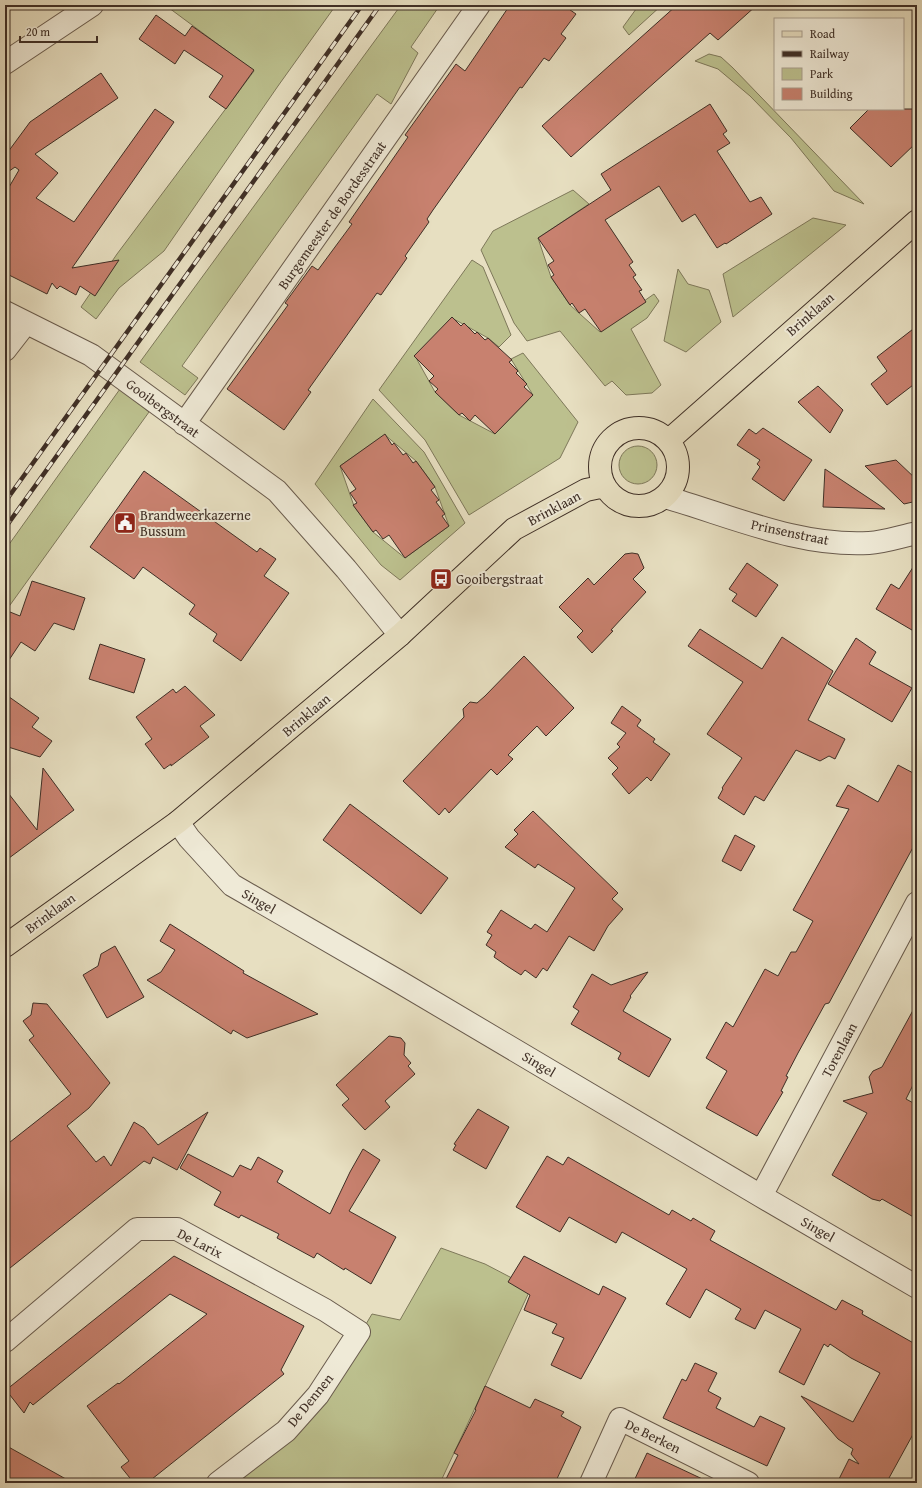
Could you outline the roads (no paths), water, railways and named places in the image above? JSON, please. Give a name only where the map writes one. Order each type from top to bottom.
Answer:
[{"type":"main road","name":"Brinklaan","points":[[668,440],[917,221]]},
{"type":"main road","points":[[634,428],[652,430],[668,440],[676,454],[678,469],[675,484],[665,497],[650,505],[632,506],[616,499],[605,486],[600,468],[605,449],[617,435],[634,428]]},
{"type":"main road","name":"Brinklaan","points":[[5,946],[178,822],[400,635],[514,529],[586,490],[605,486]]},
{"type":"street","points":[[5,64],[92,5]]},
{"type":"street","name":"Burgemeester de Bordesstraat","points":[[184,424],[479,5]]},
{"type":"street","name":"Gooibergstraat","points":[[5,312],[91,356],[277,491],[346,569],[400,635]]},
{"type":"street","points":[[5,350],[26,322]]},
{"type":"street","name":"Prinsenstraat","points":[[665,497],[740,521],[820,541],[870,543],[917,533]]},
{"type":"street","name":"Singel","points":[[178,822],[189,838],[232,885],[405,985],[760,1196],[917,1287]]},
{"type":"street","name":"Torenlaan","points":[[760,1196],[917,903]]},
{"type":"street","name":"De Larix","points":[[5,1341],[137,1229],[177,1229],[326,1310]]},
{"type":"street","name":"De Dennen","points":[[218,1483],[286,1431],[318,1395],[359,1332],[326,1310]]},
{"type":"street","name":"De Berken","points":[[591,1483],[620,1419],[748,1483]]},
{"type":"railway","points":[[5,502],[362,5]]},
{"type":"railway","points":[[5,528],[380,5]]},
{"type":"place","name":"Brandweerkazerne Bussum","points":[[125,523]]},
{"type":"place","name":"Gooibergstraat","points":[[441,579]]}]
